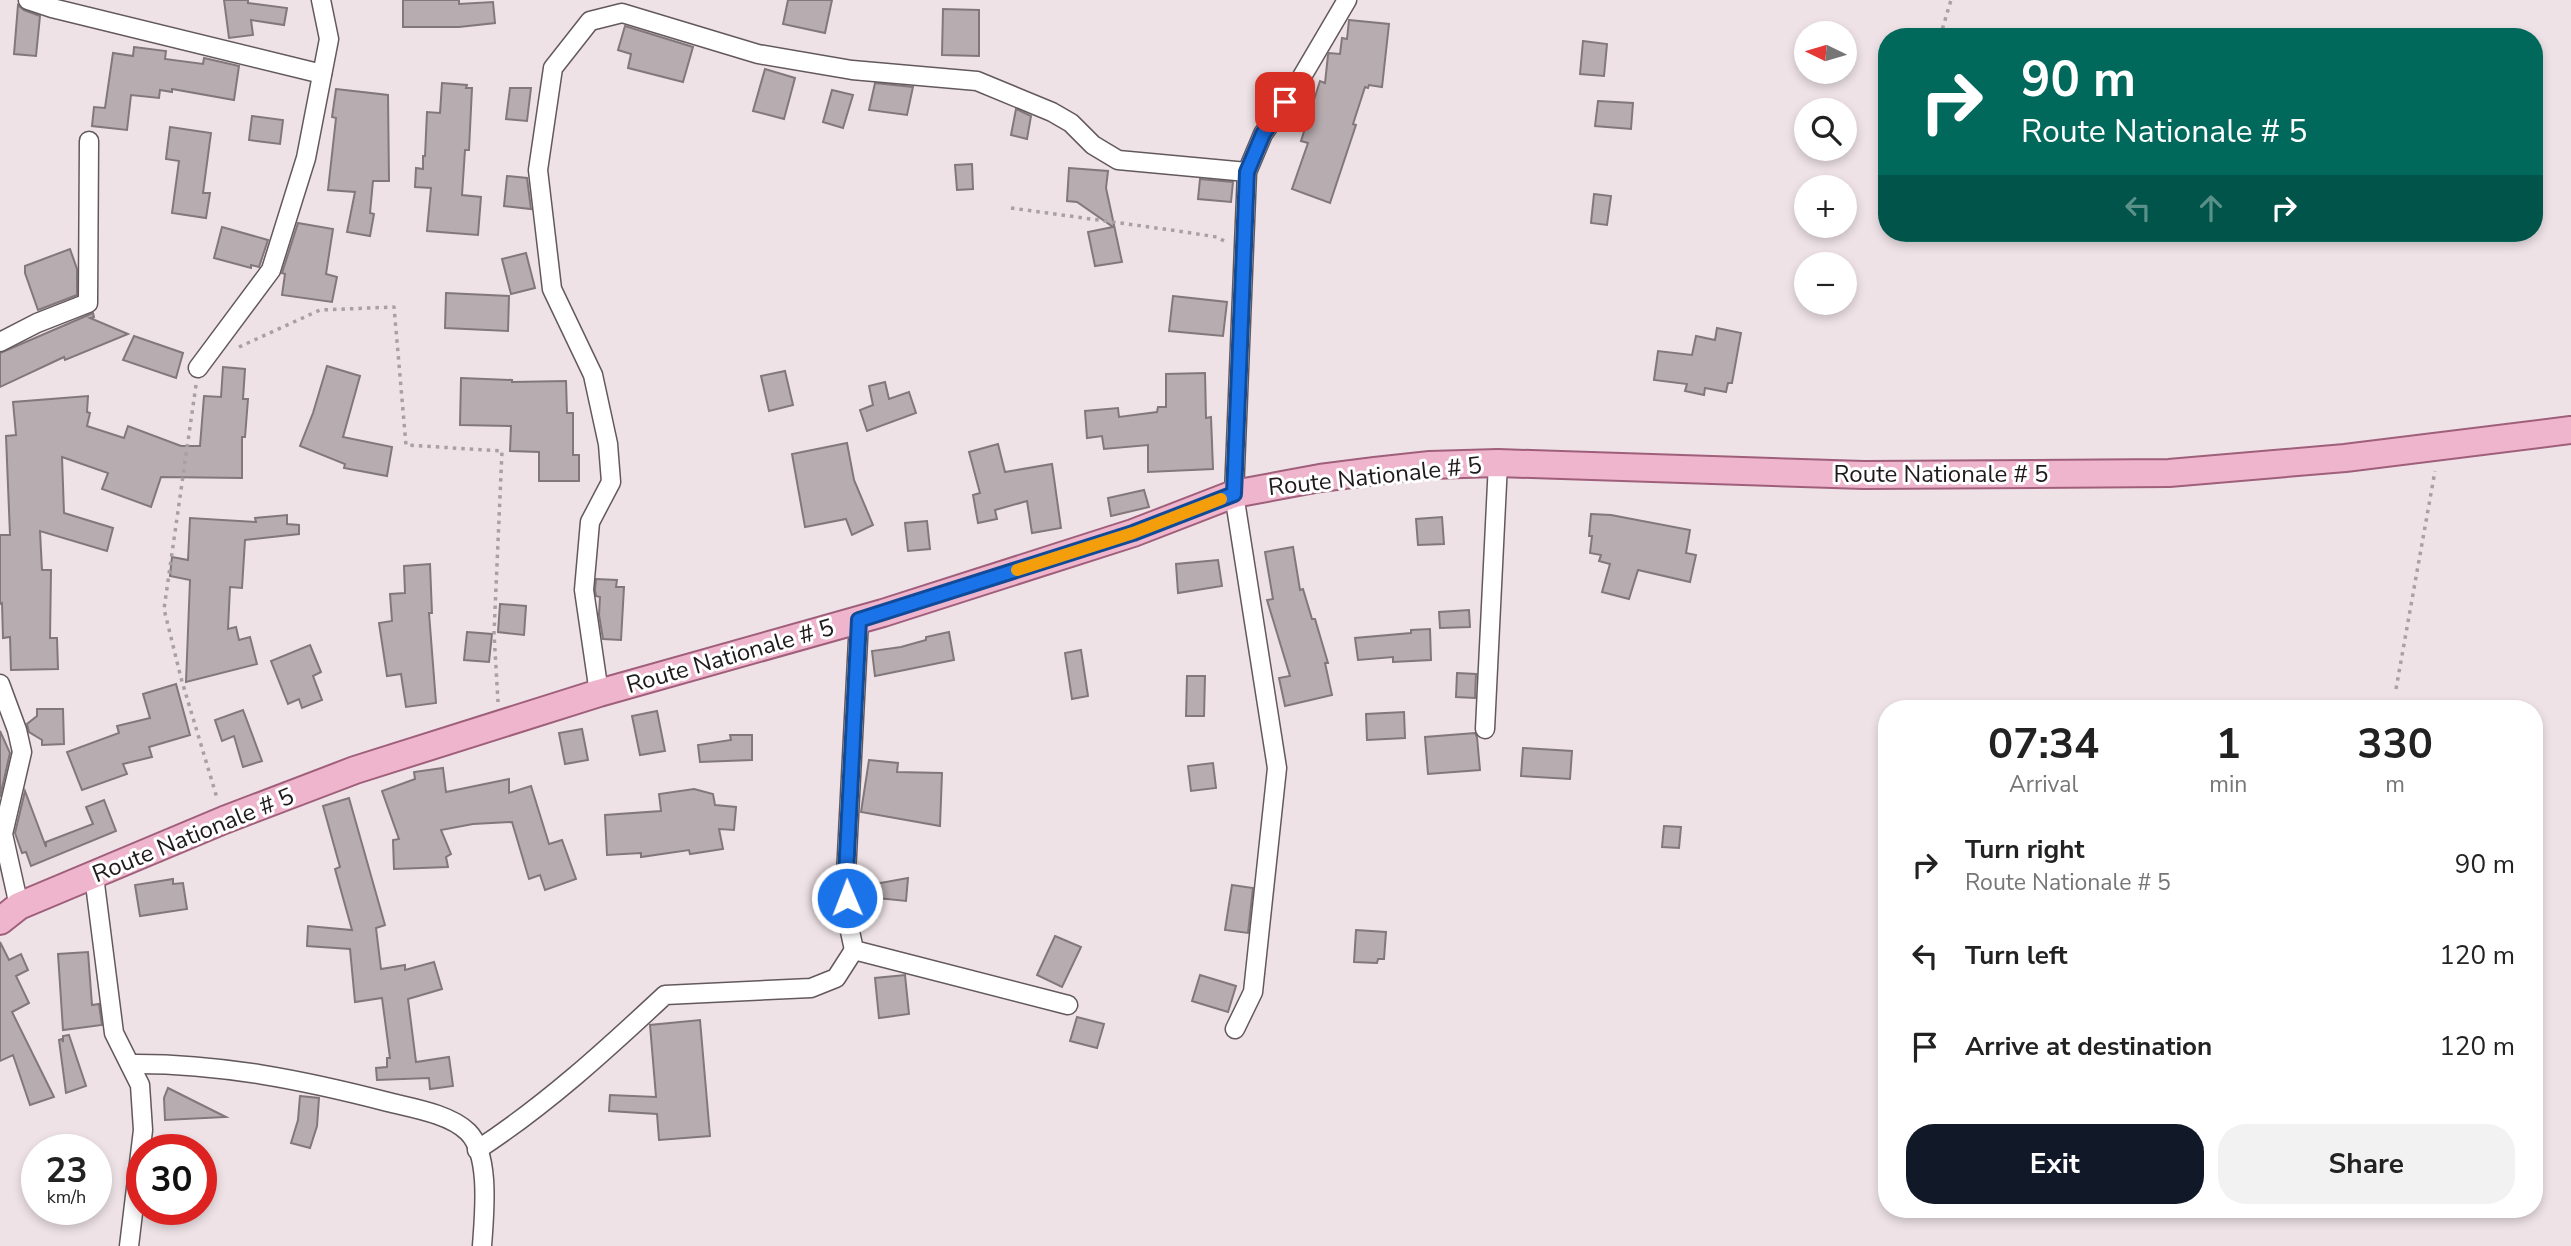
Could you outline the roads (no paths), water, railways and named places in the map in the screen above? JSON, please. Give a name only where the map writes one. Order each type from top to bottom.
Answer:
[{"type":"main road","name":"Route Nationale # 5","points":[[9,914],[224,820],[355,770],[598,693],[859,620],[1133,533],[1234,494],[1375,471],[1430,465],[1498,463],[1851,475],[2169,473],[2345,458],[2571,430]]},
{"type":"street","points":[[28,0],[53,4],[322,74]]},
{"type":"street","points":[[198,368],[271,270],[306,158],[329,39],[321,0]]},
{"type":"street","points":[[1236,1029],[1253,992],[1277,768],[1234,494],[1247,172],[1263,134],[1297,85],[1347,0]]},
{"type":"street","points":[[598,693],[584,590],[590,522],[611,482],[608,444],[593,374],[551,289],[538,170],[552,68],[590,21],[622,13],[758,54],[852,70],[977,81],[1052,111],[1071,123],[1093,145],[1118,160],[1247,172]]},
{"type":"street","points":[[0,342],[37,323],[88,303],[89,141]]},
{"type":"street","points":[[1485,729],[1498,463]]},
{"type":"street","points":[[477,1150],[521,1122],[598,1058],[665,995],[811,988],[836,978],[854,950],[848,922],[846,874],[859,620]]},
{"type":"street","points":[[0,684],[22,752],[3,834],[9,914]]},
{"type":"street","points":[[94,876],[114,1033],[140,1085],[144,1130],[129,1246]]},
{"type":"street","points":[[854,950],[1068,1005]]},
{"type":"street","points":[[130,1064],[167,1063],[263,1073],[429,1112],[446,1119],[468,1132],[482,1163],[486,1189],[482,1246]]}]
